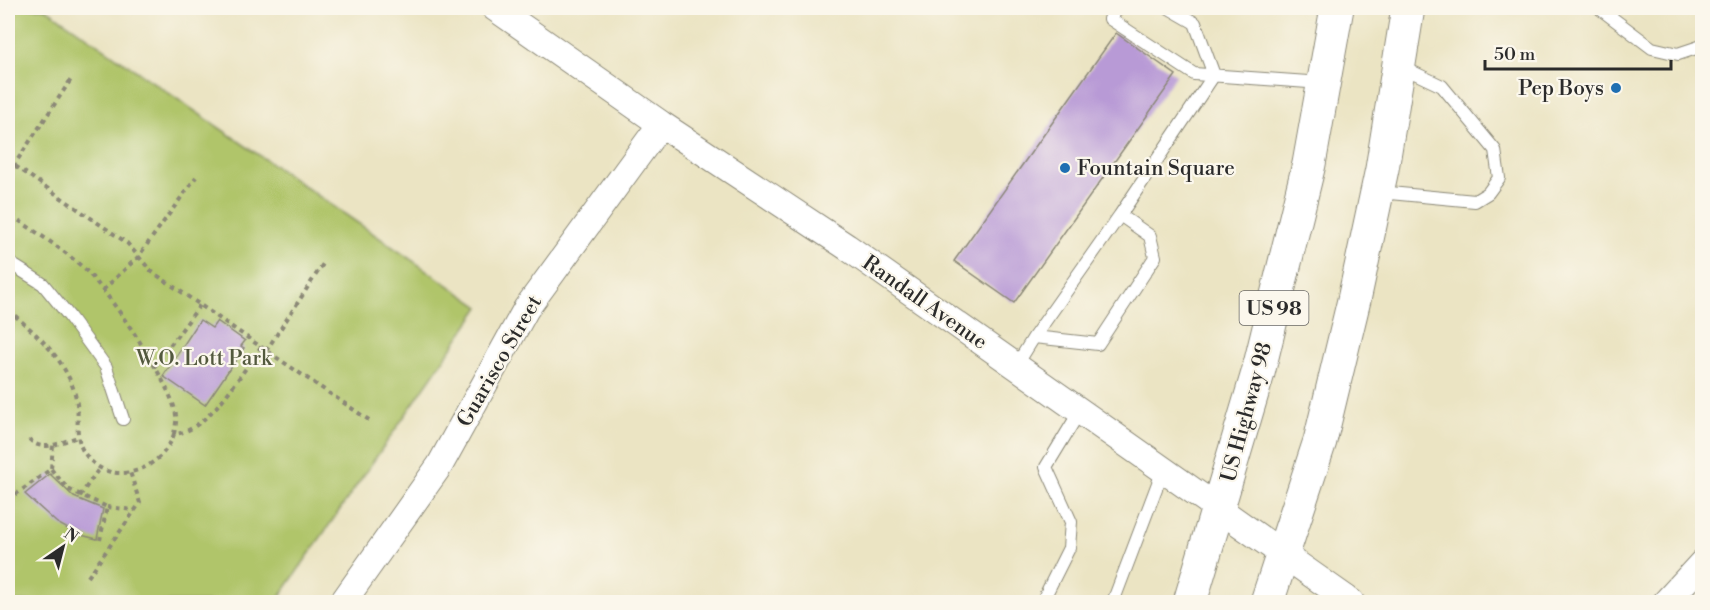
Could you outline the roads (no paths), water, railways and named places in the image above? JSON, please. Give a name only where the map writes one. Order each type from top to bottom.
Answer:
[{"type":"main road","name":"US Highway 98","points":[[1190,603],[1220,510],[1264,350],[1309,164],[1337,8]]},
{"type":"main road","points":[[1267,603],[1320,441],[1377,192],[1408,8]]},
{"type":"street","name":"Randall Avenue","points":[[495,8],[661,124],[847,247],[1351,603]]},
{"type":"street","name":"Guarisco Street","points":[[343,603],[440,465],[526,309],[661,124]]},
{"type":"street","points":[[1666,603],[1702,563]]},
{"type":"lane","points":[[1118,8],[1110,18],[1194,74],[1323,83]]},
{"type":"lane","points":[[1169,8],[1195,23],[1214,75]]},
{"type":"lane","points":[[1599,8],[1653,48],[1678,54],[1702,46]]},
{"type":"lane","points":[[1377,192],[1475,201],[1488,193],[1499,178],[1495,150],[1442,86],[1399,66]]},
{"type":"lane","points":[[1016,366],[1214,75]]},
{"type":"lane","points":[[1035,337],[1098,344],[1155,257],[1150,236],[1120,215]]},
{"type":"lane","points":[[8,262],[43,284],[69,316],[106,367],[123,419]]},
{"type":"lane","points":[[1042,603],[1069,548],[1071,522],[1046,467],[1080,411]]},
{"type":"lane","points":[[1113,603],[1163,470]]},
{"type":"place","name":"Pep Boys","points":[[1616,88]]},
{"type":"place","name":"Fountain Square","points":[[1065,168]]},
{"type":"park label","name":"W.O. Lott Park","points":[[204,358]]}]
